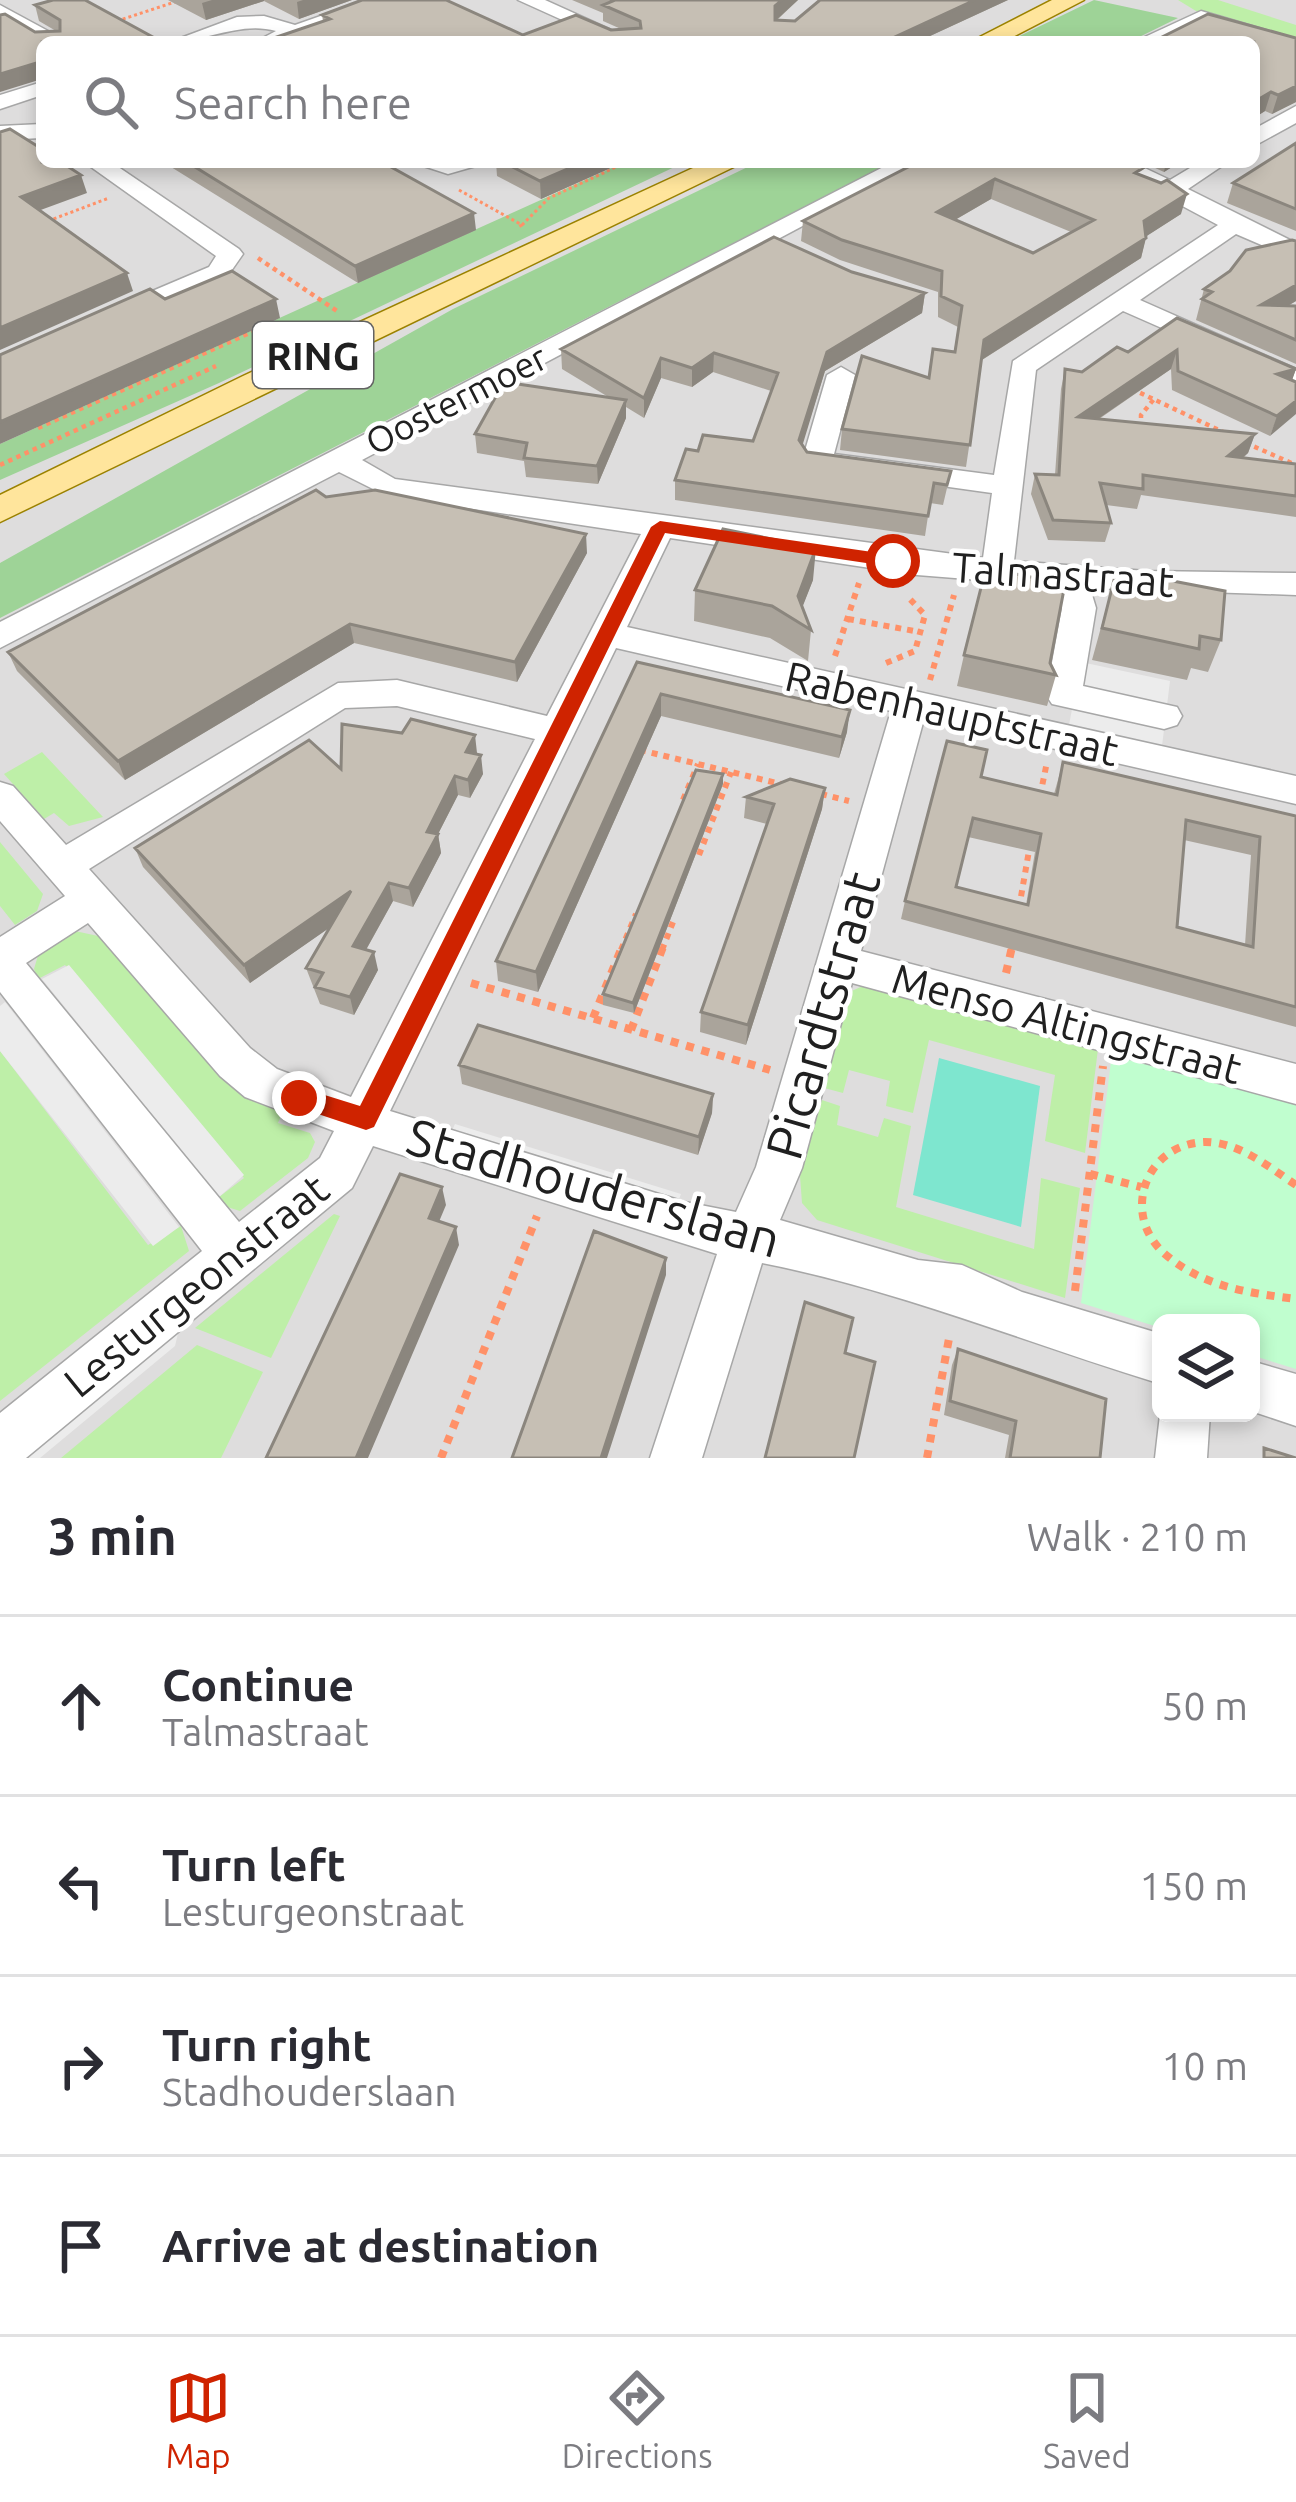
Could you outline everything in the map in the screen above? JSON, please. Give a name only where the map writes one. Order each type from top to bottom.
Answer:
[{"type":"main road","points":[[996,36],[1072,0]]},
{"type":"main road","name":"RING","points":[[0,510],[236,392],[717,168]]},
{"type":"main road","name":"RING","points":[[0,543],[488,277]]},
{"type":"street","points":[[0,10],[30,0]]},
{"type":"street","points":[[283,36],[385,0]]},
{"type":"street","points":[[528,0],[614,36]]},
{"type":"street","points":[[0,10],[44,36]]},
{"type":"street","points":[[1158,36],[1201,17],[1296,45]]},
{"type":"street","points":[[198,36],[251,18],[266,18],[295,32]]},
{"type":"street","points":[[0,102],[36,90]]},
{"type":"street","points":[[1263,133],[1296,113]]},
{"type":"street","points":[[0,133],[36,131]]},
{"type":"street","points":[[1263,133],[1296,136]]},
{"type":"street","name":"Oostermoer","points":[[0,636],[339,460],[776,243],[901,168]]},
{"type":"street","points":[[1127,168],[1174,187],[1232,226],[1296,252]]},
{"type":"street","points":[[1174,187],[1206,168]]},
{"type":"street","points":[[102,322],[218,272],[230,254],[116,175]]},
{"type":"street","points":[[998,571],[1023,367],[1232,226]]},
{"type":"street","points":[[1119,300],[1296,379]]},
{"type":"street","points":[[841,375],[817,461],[1007,486]]},
{"type":"street","name":"Talmastraat","points":[[339,460],[387,487],[917,564],[1071,577],[1296,584]]},
{"type":"street","name":"Lesturgeonstraat","points":[[0,1446],[336,1173],[660,527]]},
{"type":"street","points":[[907,596],[917,564]]},
{"type":"street","points":[[1071,577],[1079,608],[1064,695],[1164,716]]},
{"type":"street","name":"Rabenhauptstraat","points":[[609,635],[825,685],[899,692],[1053,735],[1296,790]]},
{"type":"street","points":[[234,1254],[0,960],[78,882],[338,697],[358,691],[398,693],[561,732]]},
{"type":"street","name":"Picardtstraat","points":[[676,1458],[725,1292],[779,1168],[880,808],[899,692]]},
{"type":"street","name":"Stadhouderslaan","points":[[0,796],[235,1062],[261,1083],[433,1148],[549,1185],[919,1284],[962,1289],[1016,1315],[1152,1356]]},
{"type":"street","name":"Menso Altingstraat","points":[[838,962],[1296,1084]]},
{"type":"street","points":[[1260,1389],[1296,1400]]},
{"type":"street","points":[[1181,1458],[1183,1422]]},
{"type":"path","points":[[101,26],[178,1]]},
{"type":"path","points":[[502,234],[522,225],[549,197],[614,168]]},
{"type":"path","points":[[39,225],[116,175]]},
{"type":"path","points":[[452,186],[522,225]]},
{"type":"path","points":[[230,254],[261,259],[340,309],[320,318]]},
{"type":"path","points":[[38,428],[274,322]]},
{"type":"path","points":[[0,465],[221,364]]},
{"type":"path","points":[[130,368],[162,391]]},
{"type":"path","points":[[1116,381],[1296,465]]},
{"type":"path","points":[[1141,435],[1141,415],[1154,399]]},
{"type":"path","points":[[825,685],[868,557]]},
{"type":"path","points":[[899,692],[961,568]]},
{"type":"path","points":[[899,692],[926,615],[907,596]]},
{"type":"path","points":[[848,619],[920,632]]},
{"type":"path","points":[[1039,801],[1053,735]]},
{"type":"path","points":[[628,748],[793,787]]},
{"type":"path","points":[[682,803],[698,764]]},
{"type":"path","points":[[699,855],[731,772]]},
{"type":"path","points":[[814,792],[880,808]]},
{"type":"path","points":[[1017,917],[1035,824]]},
{"type":"path","points":[[1030,847],[1051,852]]},
{"type":"path","points":[[1026,875],[1047,880]]},
{"type":"path","points":[[593,1018],[636,914]]},
{"type":"path","points":[[632,1030],[673,922]]},
{"type":"path","points":[[999,1005],[1013,939]]},
{"type":"path","points":[[439,974],[804,1080]]},
{"type":"path","points":[[1070,1330],[1107,1033]]},
{"type":"path","points":[[1296,1185],[1277,1168],[1208,1139],[1178,1143],[1158,1155],[1141,1187],[1147,1227],[1165,1254],[1195,1276],[1244,1293],[1296,1299]]},
{"type":"path","points":[[1090,1174],[1141,1187]]},
{"type":"path","points":[[441,1458],[549,1185]]},
{"type":"path","points":[[927,1458],[962,1289]]},
{"type":"shaded area","points":[[0,0],[1296,0],[1296,1458],[0,1458]]},
{"type":"shaded area","points":[[1081,662],[1170,681],[1162,746],[1069,725]]},
{"type":"shaded area","points":[[69,965],[244,1175],[219,1197],[42,979]]},
{"type":"shaded area","points":[[5,1002],[179,1227],[153,1246],[0,1051],[0,1006]]},
{"type":"shaded area","points":[[939,1058],[1040,1086],[1021,1227],[913,1195]]},
{"type":"shaded area","points":[[455,1124],[681,1194],[676,1207],[449,1137]]},
{"type":"shaded area","points":[[180,1325],[175,1346],[40,1458],[16,1458]]},
{"type":"green space","points":[[1094,0],[1178,18],[1141,36],[1019,36]]},
{"type":"green space","points":[[1178,0],[1218,0],[1296,25],[1296,40],[1196,11]]},
{"type":"green space","points":[[612,168],[672,168],[219,383],[0,480],[0,444]]},
{"type":"green space","points":[[746,168],[880,168],[0,618],[0,563],[453,309]]},
{"type":"green space","points":[[42,752],[103,817],[69,826],[54,813],[44,819],[4,774]]},
{"type":"green space","points":[[0,842],[43,894],[37,911],[15,925],[0,906]]},
{"type":"green space","points":[[75,931],[98,936],[229,1084],[283,1111],[278,1123],[310,1133],[315,1142],[308,1158],[240,1211],[224,1206],[219,1197],[244,1178],[65,965],[38,979],[34,969],[39,952]]},
{"type":"green space","points":[[863,986],[1099,1041],[1085,1153],[1045,1141],[1055,1075],[929,1040],[913,1113],[886,1106],[890,1081],[849,1070],[843,1093],[813,1085],[847,993]]},
{"type":"green space","points":[[1113,1045],[1296,1093],[1296,1369],[1260,1358],[1260,1314],[1152,1314],[1152,1325],[1081,1303]]},
{"type":"green space","points":[[0,1051],[148,1245],[181,1226],[189,1251],[0,1401]]},
{"type":"green space","points":[[810,1096],[840,1106],[837,1125],[878,1137],[884,1118],[911,1126],[896,1207],[1034,1249],[1041,1178],[1080,1188],[1065,1298],[817,1220],[802,1203],[800,1176],[789,1173]]},
{"type":"green space","points":[[334,1214],[340,1216],[271,1358],[195,1328]]},
{"type":"green space","points":[[197,1345],[263,1372],[221,1458],[61,1458]]},
{"type":"building","points":[[85,0],[151,36],[36,36],[36,63],[0,74],[0,15],[35,32],[60,31],[60,20],[35,5]]},
{"type":"building","points":[[362,0],[446,0],[523,35],[576,15],[611,30],[641,28],[640,21],[603,5],[610,0],[782,0],[775,6],[775,20],[795,21],[820,0],[975,0],[897,36],[280,36],[330,19],[322,15]]},
{"type":"building","points":[[1208,14],[1296,38],[1296,86],[1260,98],[1260,36],[1164,36]]},
{"type":"building","points":[[10,129],[36,145],[36,168],[70,168],[81,175],[21,197],[127,273],[0,328],[0,132]]},
{"type":"building","points":[[1296,143],[1296,209],[1233,183]]},
{"type":"building","points":[[197,168],[393,168],[474,213],[355,266]]},
{"type":"building","points":[[515,168],[570,168],[540,181]]},
{"type":"building","points":[[906,168],[1143,168],[1135,173],[1161,183],[1167,180],[1187,194],[1144,221],[1146,238],[984,340],[970,445],[842,429],[862,356],[929,378],[933,349],[955,352],[962,306],[941,296],[942,271],[842,240],[803,221]],"holes":[[[995,179],[1094,220],[1033,253],[937,212]]]},
{"type":"building","points":[[774,237],[852,272],[925,293],[827,352],[799,440],[807,452],[951,471],[947,485],[934,483],[928,516],[675,480],[686,449],[698,451],[703,435],[753,441],[778,373],[714,353],[692,368],[661,358],[644,398],[561,349]]},
{"type":"building","points":[[1296,241],[1296,285],[1261,305],[1296,306],[1296,340],[1202,299],[1212,292],[1204,289],[1230,271],[1246,250]]},
{"type":"building","points":[[232,271],[276,299],[0,422],[0,355],[150,289],[165,299]]},
{"type":"building","points":[[1177,318],[1296,369],[1277,374],[1296,382],[1296,401],[1277,416],[1178,371],[1177,350],[1078,417],[1255,434],[1228,456],[1296,464],[1296,496],[1143,475],[1143,489],[1100,483],[1111,523],[1053,520],[1035,474],[1059,475],[1065,369],[1082,372],[1117,347],[1128,352]]},
{"type":"building","points":[[511,383],[626,400],[597,466],[524,458],[527,443],[475,434],[500,389]]},
{"type":"building","points":[[316,490],[326,497],[375,490],[586,534],[515,662],[350,624],[118,761],[8,652]]},
{"type":"building","points":[[723,529],[816,548],[798,596],[811,630],[772,606],[695,590]]},
{"type":"building","points":[[986,568],[1065,584],[1050,663],[1056,675],[964,655]]},
{"type":"building","points":[[1157,578],[1225,591],[1221,640],[1200,636],[1199,649],[1102,628],[1114,580],[1156,588]]},
{"type":"building","points":[[637,662],[850,710],[842,737],[661,694],[536,972],[496,961]]},
{"type":"building","points":[[411,719],[475,735],[466,752],[481,755],[468,780],[455,776],[427,832],[438,834],[409,888],[389,883],[353,946],[374,952],[350,997],[315,987],[323,973],[306,968],[351,891],[244,965],[135,848],[309,740],[341,769],[342,724],[402,733]]},
{"type":"building","points":[[947,741],[987,750],[981,777],[1057,795],[1063,762],[1296,816],[1296,1007],[905,901]],"holes":[[[973,818],[1041,834],[1028,905],[956,887]],[[1186,820],[1260,837],[1253,947],[1177,927]]]},
{"type":"building","points":[[696,770],[723,774],[633,1003],[603,994]]},
{"type":"building","points":[[790,779],[825,788],[748,1025],[701,1012],[774,804],[746,797]]},
{"type":"building","points":[[478,1025],[713,1094],[699,1137],[459,1065]]},
{"type":"building","points":[[400,1174],[442,1187],[429,1218],[456,1227],[356,1458],[266,1458]]},
{"type":"building","points":[[594,1231],[666,1258],[601,1458],[512,1458]]},
{"type":"building","points":[[805,1302],[853,1318],[845,1353],[875,1362],[854,1458],[765,1458]]},
{"type":"building","points":[[958,1349],[1106,1399],[1100,1458],[1010,1458],[1016,1421],[950,1401]]},
{"type":"building","points":[[1264,1448],[1296,1458],[1264,1458]]},
{"type":"route","points":[[299,1098],[366,1119],[660,527],[893,561]]}]
